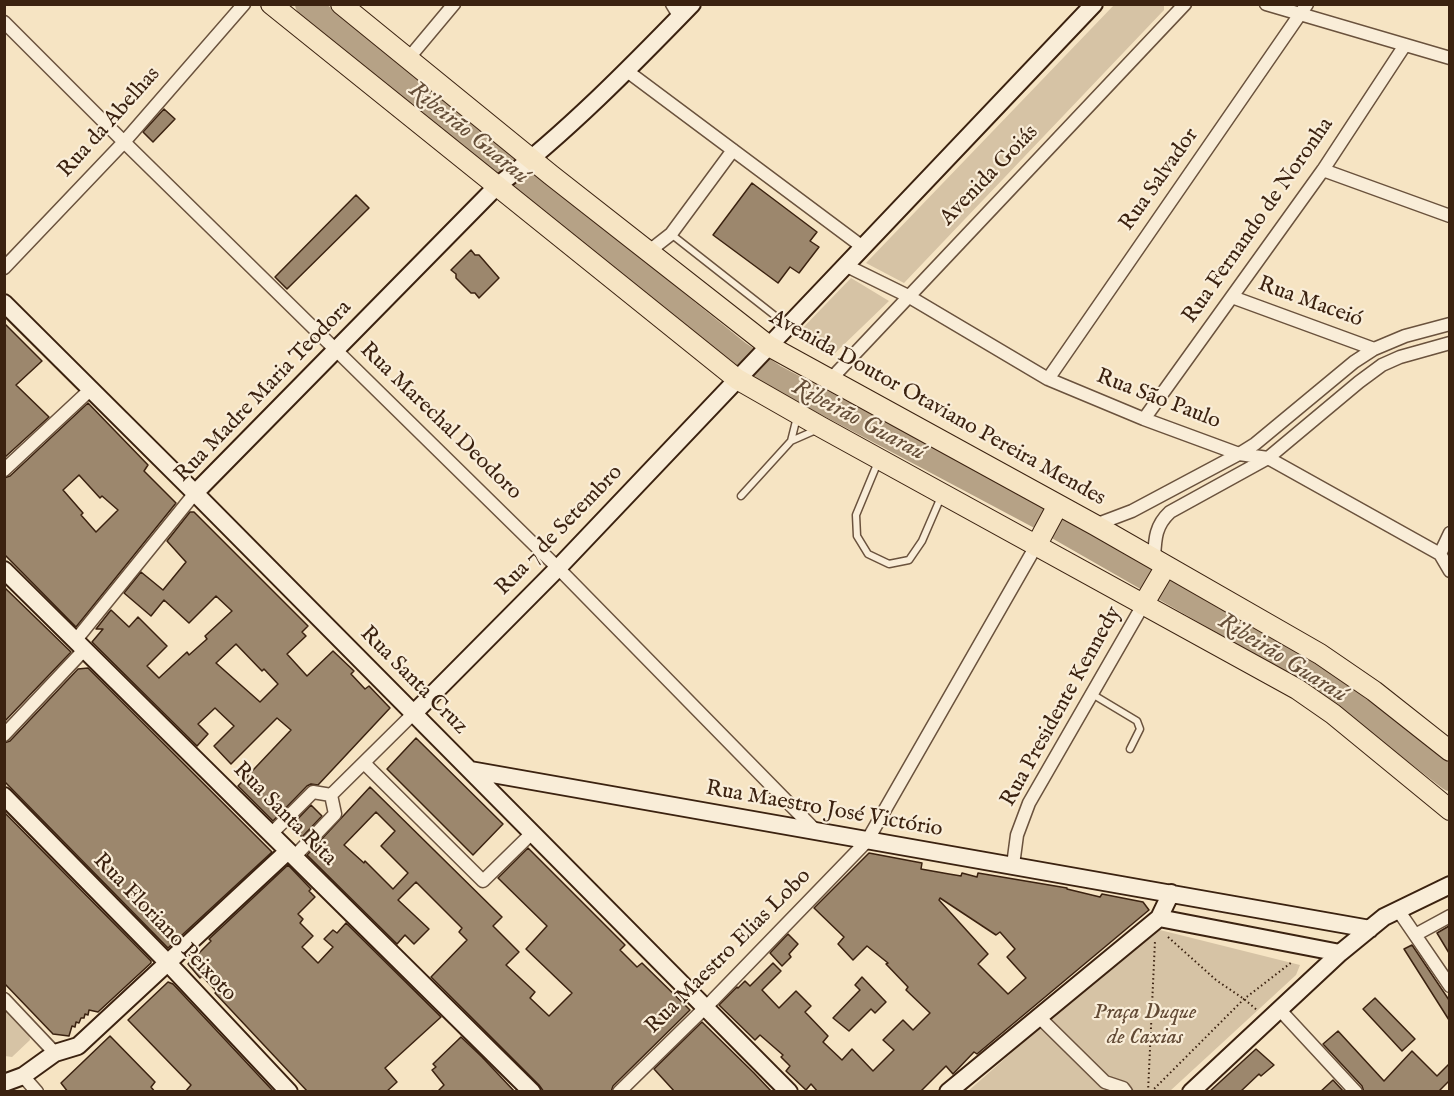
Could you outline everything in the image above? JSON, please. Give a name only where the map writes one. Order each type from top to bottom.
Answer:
[{"type":"main road","name":"Avenida Doutor Otaviano Pereira Mendes","points":[[271,4],[501,183],[741,375],[798,414],[943,494],[1039,540],[1155,579],[1320,654],[1374,691],[1449,751]]},
{"type":"main road","name":"Avenida Doutor Otaviano Pereira Mendes","points":[[341,4],[529,162],[648,252],[764,351],[830,380],[1055,510],[1095,525],[1155,579],[1315,701],[1449,810]]},
{"type":"main road","points":[[1039,540],[1055,510]]},
{"type":"street","name":"Rua da Abelhas","points":[[4,268],[124,142],[244,4]]},
{"type":"street","points":[[408,59],[454,4]]},
{"type":"street","name":"Avenida Goiás","points":[[741,375],[1094,4]]},
{"type":"street","name":"Avenida Goiás","points":[[830,380],[1185,4]]},
{"type":"street","points":[[1266,4],[1303,9],[1449,58]]},
{"type":"street","points":[[529,162],[627,71],[681,9]]},
{"type":"street","name":"Rua Salvador","points":[[1048,379],[1303,9]]},
{"type":"street","name":"Rua Marechal Deodoro","points":[[6,27],[558,568],[816,831]]},
{"type":"street","name":"Rua Fernando de Noronha","points":[[1144,419],[1323,170],[1405,45]]},
{"type":"street","points":[[627,71],[864,248]]},
{"type":"street","points":[[648,252],[671,234],[734,150]]},
{"type":"street","name":"Rua Madre Maria Teodora","points":[[4,735],[80,645],[195,492],[501,183],[529,162]]},
{"type":"street","points":[[1323,170],[1449,216]]},
{"type":"street","name":"Rua São Paulo","points":[[847,266],[908,296],[1048,379],[1144,419],[1239,454],[1268,458],[1440,554]]},
{"type":"street","name":"Rua Maceió","points":[[1232,297],[1374,349]]},
{"type":"street","name":"Rua Santa Cruz","points":[[4,303],[195,492],[789,1092]]},
{"type":"street","points":[[1095,525],[1132,511],[1255,444],[1354,362],[1374,349],[1392,341],[1449,324]]},
{"type":"street","points":[[1392,341],[1400,357]]},
{"type":"street","points":[[1155,579],[1155,536],[1158,526],[1170,512],[1268,458],[1382,365],[1400,357],[1449,343]]},
{"type":"street","points":[[1354,362],[1368,375]]},
{"type":"street","name":"Rua 7 de Setembro","points":[[414,713],[558,568],[741,375]]},
{"type":"street","points":[[4,470],[92,389]]},
{"type":"street","points":[[1449,533],[1440,554],[1449,571]]},
{"type":"street","name":"Rua Maestro Elias Lobo","points":[[619,1092],[705,1008],[867,841],[1039,540]]},
{"type":"street","name":"Rua Santa Rita","points":[[4,570],[532,1092]]},
{"type":"street","name":"Rua Presidente Kennedy","points":[[1013,865],[1017,835],[1029,803],[1155,579]]},
{"type":"street","points":[[331,795],[414,713]]},
{"type":"street","points":[[364,763],[483,881],[532,833]]},
{"type":"street","name":"Rua Maestro José Victório","points":[[470,770],[1171,893]]},
{"type":"street","points":[[271,834],[313,792],[331,795]]},
{"type":"street","points":[[4,1083],[23,1076],[56,1053],[78,1046],[335,814],[331,795]]},
{"type":"street","name":"Rua Floriano Peixoto","points":[[4,796],[168,963],[289,1092]]},
{"type":"street","points":[[1191,1092],[1340,953],[1384,917],[1449,885]]},
{"type":"street","points":[[948,1092],[1156,921],[1171,893],[1370,929]]},
{"type":"street","points":[[1398,910],[1449,987]]},
{"type":"street","points":[[1415,935],[1449,916]]},
{"type":"street","points":[[1156,921],[1340,953]]},
{"type":"street","points":[[4,999],[56,1053]]},
{"type":"street","points":[[1274,1015],[1356,1092]]},
{"type":"street","points":[[1038,1016],[1106,1087],[1123,1088],[1126,1092]]},
{"type":"street","points":[[23,1076],[38,1092]]},
{"type":"lane","points":[[671,234],[788,326]]},
{"type":"lane","points":[[791,441],[798,414]]},
{"type":"lane","points":[[741,496],[791,441],[821,427]]},
{"type":"lane","points":[[879,458],[856,515],[857,536],[868,554],[890,564],[909,560],[922,541],[943,494]]},
{"type":"lane","points":[[1092,694],[1137,721],[1140,729],[1130,749]]},
{"type":"path","points":[[1150,1092],[1156,921]]},
{"type":"path","points":[[1168,937],[1216,980],[1244,999],[1274,1015]]},
{"type":"path","points":[[1150,1092],[1244,999],[1292,962]]},
{"type":"green space","points":[[1114,5],[1164,5],[1164,10],[904,283],[866,263]]},
{"type":"green space","points":[[851,278],[889,301],[833,355],[796,335]]},
{"type":"green space","name":"Praça Duque de Caxias","points":[[1160,930],[1300,965],[1296,975],[1170,1091],[967,1092],[1059,1011]]},
{"type":"green space","points":[[4,1007],[29,1033],[30,1040],[12,1057],[5,1056]]},
{"type":"building","points":[[164,109],[175,119],[153,142],[143,132]]},
{"type":"building","points":[[752,183],[817,232],[810,241],[819,247],[799,273],[790,267],[778,283],[713,235]]},
{"type":"building","points":[[356,195],[369,208],[287,289],[275,277]]},
{"type":"building","points":[[471,250],[475,255],[479,255],[499,278],[479,298],[456,278],[456,274],[451,270]]},
{"type":"building","points":[[4,323],[42,361],[16,385],[49,417],[4,458]]},
{"type":"building","points":[[88,403],[148,465],[144,471],[176,503],[76,627],[4,554],[4,478],[10,476]],"holes":[[[79,475],[100,498],[102,496],[118,510],[96,532],[63,490]]]},
{"type":"building","points":[[190,512],[194,512],[308,626],[302,632],[306,636],[287,654],[307,676],[333,651],[354,671],[351,674],[365,689],[369,686],[390,708],[318,785],[307,786],[273,821],[238,786],[291,730],[277,718],[231,764],[214,746],[234,726],[215,708],[198,724],[208,734],[197,746],[92,642],[103,629],[96,629],[111,610],[129,627],[138,617],[167,646],[147,666],[159,678],[187,652],[189,655],[207,639],[205,636],[232,611],[216,596],[189,623],[164,600],[151,616],[124,593],[141,572],[163,590],[186,562],[167,541]],"holes":[[[236,644],[262,671],[264,669],[278,684],[260,702],[216,663]]]},
{"type":"building","points":[[4,587],[71,652],[4,722]]},
{"type":"building","points":[[88,668],[272,852],[168,948],[4,781],[4,743],[10,741],[78,669]]},
{"type":"building","points":[[416,738],[503,824],[473,855],[387,769]]},
{"type":"building","points":[[370,787],[502,917],[493,926],[519,952],[506,965],[535,992],[530,998],[549,1016],[572,993],[526,949],[547,926],[498,878],[528,848],[625,945],[620,950],[637,967],[642,963],[690,1010],[613,1086],[611,1092],[544,1092],[431,977],[467,940],[459,932],[462,928],[416,882],[398,900],[429,929],[414,944],[405,935],[397,944],[307,855]],"holes":[[[376,812],[395,831],[381,846],[408,873],[393,889],[365,861],[364,863],[344,845]]]},
{"type":"building","points":[[311,805],[322,816],[302,837],[291,826]]},
{"type":"building","points":[[4,812],[151,961],[98,1012],[89,1010],[88,1015],[85,1014],[79,1023],[76,1022],[75,1027],[72,1026],[69,1036],[53,1034],[4,983]]},
{"type":"building","points":[[869,853],[922,863],[921,869],[961,876],[962,873],[977,877],[978,873],[1067,888],[1100,897],[1102,894],[1143,902],[1149,910],[977,1054],[974,1052],[953,1074],[946,1066],[920,1092],[818,1092],[811,1084],[806,1090],[786,1071],[790,1066],[781,1057],[783,1055],[760,1035],[755,1040],[719,1005],[745,981],[750,986],[773,963],[781,971],[762,990],[779,1008],[796,991],[811,1006],[805,1012],[828,1036],[823,1042],[842,1060],[852,1049],[873,1071],[894,1050],[883,1040],[903,1020],[913,1030],[930,1013],[906,990],[908,987],[886,964],[888,963],[867,946],[853,960],[838,944],[844,937],[814,908]],"holes":[[[940,898],[996,935],[1000,932],[1015,949],[1007,957],[1026,978],[1008,994],[978,964],[988,954],[939,900]]]},
{"type":"building","points":[[288,865],[311,889],[309,891],[315,897],[298,914],[303,919],[300,923],[313,936],[302,947],[318,963],[333,947],[324,939],[333,930],[337,933],[346,923],[441,1017],[385,1068],[397,1082],[386,1092],[308,1092],[215,993],[217,992],[202,976],[200,978],[188,964],[211,941],[209,939]]},
{"type":"building","points":[[1449,926],[1449,953],[1437,933]]},
{"type":"building","points":[[788,934],[798,944],[789,954],[791,957],[782,966],[770,953]]},
{"type":"building","points":[[1412,945],[1449,1000],[1449,1020],[1404,949]]},
{"type":"building","points":[[862,977],[886,1002],[875,1013],[871,1009],[849,1031],[833,1018],[860,990],[855,985]]},
{"type":"building","points":[[168,982],[173,984],[274,1092],[185,1092],[191,1085],[128,1020]]},
{"type":"building","points":[[1375,998],[1415,1039],[1402,1051],[1363,1009]]},
{"type":"building","points":[[702,1022],[772,1092],[675,1092],[654,1069]]},
{"type":"building","points":[[1338,1031],[1384,1081],[1412,1051],[1437,1076],[1449,1064],[1449,1081],[1438,1092],[1364,1092],[1362,1086],[1323,1044]]},
{"type":"building","points":[[110,1036],[155,1082],[151,1087],[155,1092],[68,1092],[61,1083]]},
{"type":"building","points":[[461,1037],[515,1092],[437,1092],[444,1085],[432,1070],[436,1067],[433,1064]]},
{"type":"building","points":[[1256,1049],[1274,1065],[1261,1076],[1259,1074],[1240,1092],[1209,1092]]},
{"type":"building","points":[[1333,1080],[1344,1092],[1320,1092]]},
{"type":"waterway","name":"Ribeirão Guaraú","points":[[307,4],[739,353],[774,376],[1041,518],[1320,678],[1450,779]]}]
